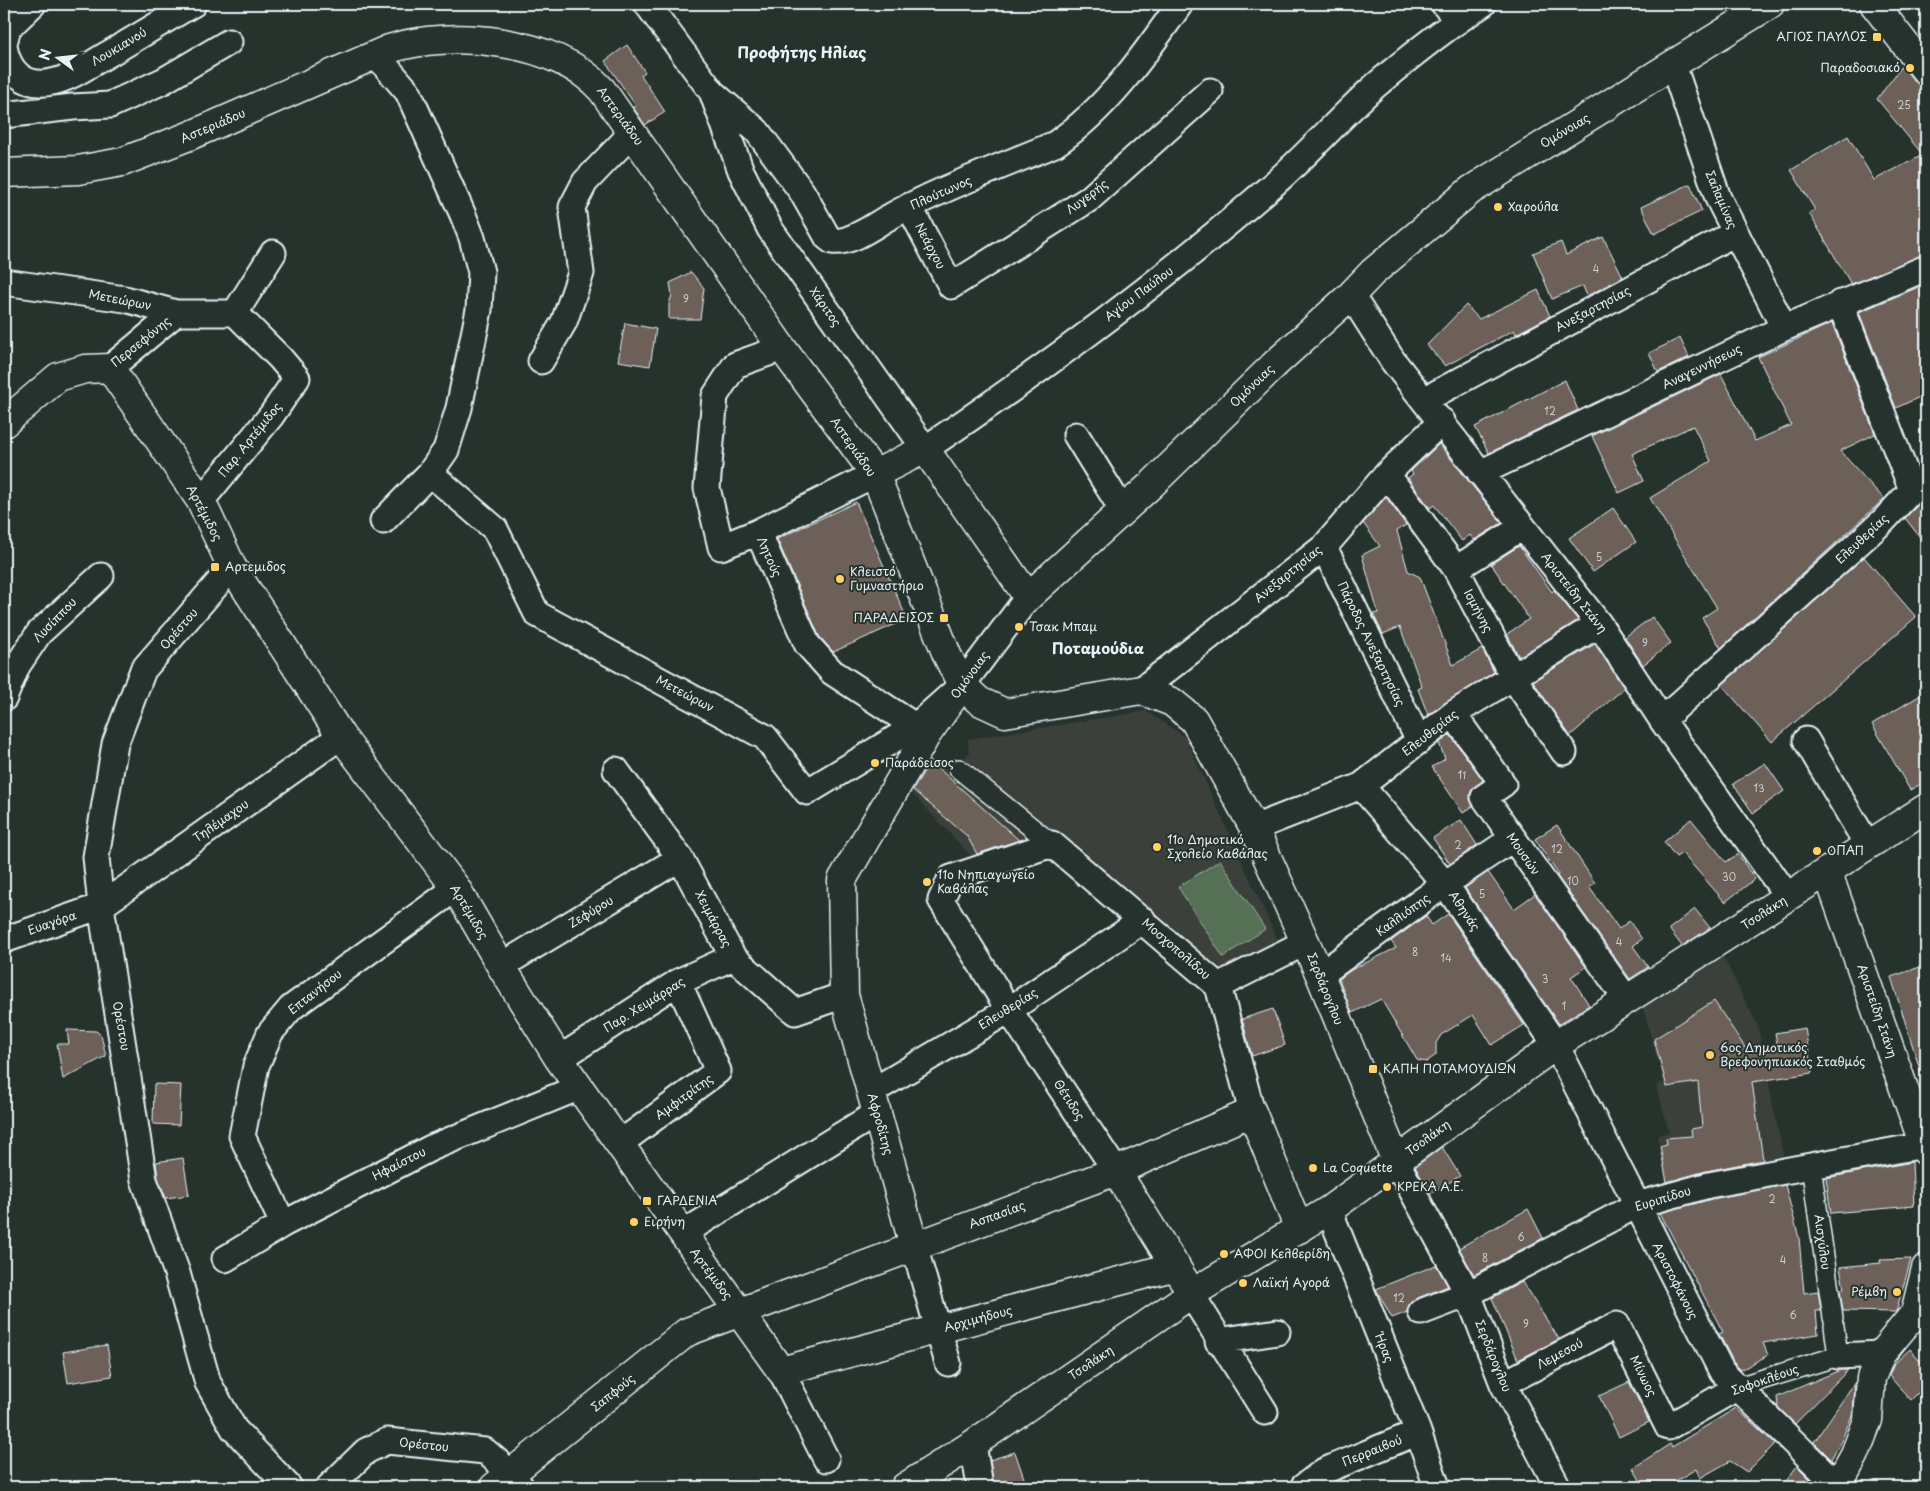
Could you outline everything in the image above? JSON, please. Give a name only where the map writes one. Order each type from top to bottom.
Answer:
[{"type":"street","points":[[4,105],[22,79],[7,63],[4,44],[8,28],[33,4]]},
{"type":"street","name":"Λουκιανού","points":[[22,79],[37,83],[52,82],[75,72],[193,4]]},
{"type":"street","name":"Χάριτος","points":[[647,4],[712,92],[741,171],[761,215],[1028,597]]},
{"type":"street","name":"Πλούτωνος","points":[[712,92],[757,131],[802,192],[832,241],[840,241],[866,231],[909,206],[1055,144],[1072,132],[1120,82],[1151,46],[1180,4]]},
{"type":"street","name":"Αγίου Παύλου","points":[[758,532],[925,448],[1011,391],[1199,248],[1282,177],[1450,12],[1483,4]]},
{"type":"street","name":"Ομόνοιας","points":[[842,880],[921,730],[962,685],[1028,597],[1123,510],[1274,364],[1374,272],[1471,190],[1770,4]]},
{"type":"street","points":[[1874,4],[1926,71]]},
{"type":"street","name":"Αστεριάδου","points":[[4,173],[78,170],[122,162],[189,136],[404,44],[453,39],[506,45],[542,53],[565,62],[592,80],[602,90],[782,348],[874,474],[947,655],[962,685]]},
{"type":"street","points":[[4,115],[110,105],[163,81],[229,42]]},
{"type":"street","points":[[376,55],[408,92],[469,230],[481,272],[479,310],[460,408],[446,450],[430,473],[383,521]]},
{"type":"street","name":"Σαλαμίνας","points":[[1673,65],[1715,189],[1735,233],[1784,328]]},
{"type":"street","name":"Λυγερής","points":[[951,286],[1089,199],[1210,91]]},
{"type":"street","points":[[541,360],[564,322],[581,273],[572,207],[585,182],[632,133]]},
{"type":"street","name":"Νεάρχου","points":[[909,206],[951,286]]},
{"type":"street","name":"Ανεξαρτησίας","points":[[1424,400],[1735,233]]},
{"type":"street","points":[[236,313],[273,253]]},
{"type":"street","name":"Αναγεννήσεως","points":[[1480,473],[1784,328],[1926,268]]},
{"type":"street","name":"Μετεώρων","points":[[4,282],[125,299],[176,313],[236,313]]},
{"type":"street","name":"Αριστείδη Στάνη","points":[[1351,295],[1393,361],[1442,421],[1480,473],[1599,624],[1662,720],[1788,897]]},
{"type":"street","name":"Ελευθερίας","points":[[1662,720],[1883,521],[1912,490],[1840,303]]},
{"type":"street","name":"Περσεφόνης","points":[[4,423],[58,377],[84,369],[110,368],[176,313]]},
{"type":"street","name":"Παρ. Αρτέμιδος","points":[[200,501],[270,416],[297,378],[236,313]]},
{"type":"street","name":"Λητούς","points":[[782,348],[735,365],[715,396],[707,488],[721,546],[758,532],[807,644],[832,672],[921,730]]},
{"type":"street","name":"Αρτέμιδος","points":[[110,368],[200,501],[232,567],[341,736],[456,888],[501,966],[559,1058],[780,1371],[826,1459]]},
{"type":"street","name":"Ανεξαρτησίας","points":[[1141,690],[1324,546],[1386,474],[1442,421]]},
{"type":"street","points":[[1076,435],[1123,510]]},
{"type":"street","name":"Μετεώρων","points":[[430,473],[495,529],[537,614],[765,737],[807,792],[921,730]]},
{"type":"street","name":"Ισμήνης","points":[[1386,474],[1456,569],[1513,677],[1564,752]]},
{"type":"street","points":[[1456,569],[1522,526]]},
{"type":"street","name":"Πάροδος Ανεξαρτησίας","points":[[1324,546],[1419,741]]},
{"type":"street","name":"Ορέστου","points":[[232,567],[144,670],[116,744],[96,857],[101,906],[144,1180],[177,1273],[208,1383],[234,1429],[289,1487]]},
{"type":"street","name":"Λυσίππου","points":[[4,698],[18,666],[39,633],[101,576]]},
{"type":"street","name":"Ελευθερίας","points":[[1254,828],[1362,786],[1453,714],[1599,624]]},
{"type":"street","points":[[962,685],[979,701],[1005,713],[1141,690]]},
{"type":"street","name":"Σερδάρογλου","points":[[1141,690],[1172,702],[1194,720],[1254,828],[1306,942],[1396,1161],[1468,1294],[1503,1384],[1558,1487]]},
{"type":"street","name":"Μουσών","points":[[1453,714],[1503,784],[1484,796],[1512,839],[1627,1000]]},
{"type":"street","name":"Τηλέμαχου","points":[[101,906],[341,736]]},
{"type":"street","points":[[1806,740],[1868,846]]},
{"type":"street","name":"Μοσχοπολίδου","points":[[960,768],[1218,986],[1252,1112],[1299,1229]]},
{"type":"street","name":"Χειμάρρας","points":[[616,770],[680,858],[733,957],[795,1012],[844,995]]},
{"type":"street","name":"Αθηνάς","points":[[1362,786],[1446,884],[1556,1045]]},
{"type":"street","name":"Τσολάκη","points":[[905,1487],[972,1444],[1191,1294],[1329,1210],[1556,1045],[1926,808]]},
{"type":"street","name":"Καλλιόπης","points":[[1320,975],[1512,839]]},
{"type":"street","name":"Θέτιδος","points":[[1052,844],[950,878],[941,900],[1009,1010],[1176,1266],[1218,1341],[1265,1412]]},
{"type":"street","name":"Ζεφύρου","points":[[501,966],[680,858]]},
{"type":"street","name":"Αριστείδη Στάνη","points":[[1827,871],[1925,1148]]},
{"type":"street","name":"Αφροδίτης","points":[[842,880],[844,995],[948,1363]]},
{"type":"street","name":"Επτανήσου","points":[[283,1224],[242,1136],[256,1066],[270,1033],[291,1008],[456,888]]},
{"type":"street","name":"Ευαγόρα","points":[[4,940],[101,906]]},
{"type":"street","name":"Ελευθερίας","points":[[682,1234],[1142,920]]},
{"type":"street","points":[[1218,986],[1306,942]]},
{"type":"street","name":"Παρ. Χειμάρρας","points":[[559,1058],[678,982],[733,957]]},
{"type":"street","name":"Αμφιτρίτης","points":[[619,1144],[718,1072],[678,982]]},
{"type":"street","name":"Αριστοφάνους","points":[[1556,1045],[1722,1372],[1837,1486]]},
{"type":"street","name":"Ηφαίστου","points":[[225,1259],[283,1224],[431,1148],[580,1087]]},
{"type":"street","name":"Ασπασίας","points":[[740,1312],[1116,1172],[1252,1112]]},
{"type":"street","name":"Ευριπίδου","points":[[1421,1312],[1468,1294],[1637,1205],[1709,1185],[1811,1166],[1925,1148]]},
{"type":"street","name":"Αισχύλου","points":[[1811,1166],[1838,1356]]},
{"type":"street","name":"Ήρας","points":[[1329,1210],[1418,1432],[1437,1487]]},
{"type":"street","name":"Αρχιμήδους","points":[[780,1371],[1176,1266]]},
{"type":"street","points":[[1837,1486],[1855,1454],[1868,1420],[1871,1378],[1881,1354],[1921,1321],[1926,1268]]},
{"type":"street","name":"Σαπφούς","points":[[509,1483],[688,1332],[740,1312]]},
{"type":"street","name":"Λεμεσού","points":[[1503,1384],[1618,1324]]},
{"type":"street","name":"Μίνωος","points":[[1618,1324],[1668,1427]]},
{"type":"street","points":[[1218,1341],[1277,1332]]},
{"type":"street","points":[[1838,1356],[1881,1354]]},
{"type":"street","name":"Σοφοκλέους","points":[[1668,1427],[1738,1387],[1838,1356]]},
{"type":"street","name":"Περραιβού","points":[[1303,1487],[1324,1470],[1418,1432]]},
{"type":"street","name":"Ορέστου","points":[[329,1487],[366,1451],[387,1441],[484,1451],[509,1483]]},
{"type":"street","points":[[972,1444],[980,1487]]},
{"type":"shaded area","name":"11ο Δημοτικό Σχολείο Καβάλας","points":[[1146,711],[1185,737],[1278,941],[1278,943],[1226,973],[1061,832],[977,862],[904,785],[927,756],[952,774],[969,753],[968,739]]},
{"type":"shaded area","name":"6ος Δημοτικός Βρεφονηπιακός Σταθμός","points":[[1723,956],[1758,1027],[1783,1156],[1666,1183],[1657,1136],[1669,1131],[1656,1086],[1664,1082],[1643,1007]]},
{"type":"green space","points":[[1220,860],[1265,929],[1223,957],[1178,887]]},
{"type":"building","points":[[627,45],[645,72],[641,75],[665,112],[645,125],[633,107],[636,106],[605,61]]},
{"type":"building","points":[[1902,66],[1914,81],[1926,86],[1926,254],[1851,284],[1809,213],[1815,210],[1791,170],[1848,136],[1874,180],[1923,155],[1877,99]]},
{"type":"building","points":[[1690,184],[1702,211],[1654,234],[1641,207]]},
{"type":"building","points":[[1603,237],[1623,277],[1587,296],[1583,286],[1552,299],[1533,253],[1561,242],[1566,255]]},
{"type":"building","points":[[691,272],[704,288],[700,319],[669,319],[669,304],[672,295],[670,283]]},
{"type":"building","points":[[1926,284],[1926,394],[1896,408],[1859,312]]},
{"type":"building","points":[[1538,290],[1550,316],[1516,334],[1514,330],[1445,366],[1427,345],[1466,305],[1479,319]]},
{"type":"building","points":[[625,323],[656,329],[650,366],[618,361]]},
{"type":"building","points":[[1832,323],[1875,434],[1840,451],[1884,499],[1721,648],[1702,618],[1717,608],[1650,498],[1711,461],[1693,426],[1632,454],[1644,481],[1619,493],[1592,436],[1721,374],[1755,441],[1791,425],[1758,357]]},
{"type":"building","points":[[1680,338],[1689,357],[1658,372],[1649,353]]},
{"type":"building","points":[[1565,380],[1578,410],[1489,453],[1475,427]]},
{"type":"building","points":[[1439,444],[1502,523],[1474,540],[1470,535],[1462,541],[1434,505],[1430,508],[1408,478],[1413,474],[1411,471]]},
{"type":"building","points":[[1386,497],[1406,525],[1397,531],[1408,571],[1420,577],[1453,665],[1482,649],[1494,672],[1428,715],[1418,689],[1422,687],[1400,627],[1383,634],[1373,614],[1378,613],[1362,555],[1380,546],[1363,523]]},
{"type":"building","points":[[1926,500],[1926,545],[1905,518]]},
{"type":"building","name":"Κλειστό Γυμναστήριο","points":[[856,502],[907,619],[833,652],[819,636],[777,539]]},
{"type":"building","points":[[1613,508],[1636,542],[1593,572],[1569,538]]},
{"type":"building","points":[[1519,546],[1552,592],[1554,590],[1578,620],[1519,657],[1507,634],[1529,619],[1491,564]]},
{"type":"building","points":[[1864,557],[1916,617],[1772,742],[1722,685]]},
{"type":"building","points":[[1652,617],[1671,643],[1643,665],[1625,637]]},
{"type":"building","points":[[1595,644],[1624,688],[1570,736],[1533,681]]},
{"type":"building","points":[[1926,692],[1926,781],[1910,790],[1872,724]]},
{"type":"building","points":[[1450,735],[1483,780],[1471,791],[1470,799],[1473,806],[1463,813],[1432,767],[1445,759],[1439,743]]},
{"type":"building","points":[[930,761],[1019,840],[977,854],[967,836],[913,790]]},
{"type":"building","points":[[1765,763],[1784,791],[1753,813],[1733,784]]},
{"type":"building","points":[[1691,819],[1726,862],[1738,854],[1755,879],[1725,902],[1682,853],[1676,857],[1664,842]]},
{"type":"building","points":[[1461,820],[1477,845],[1450,864],[1433,838]]},
{"type":"building","points":[[1557,825],[1595,883],[1589,887],[1619,929],[1629,921],[1642,939],[1633,946],[1648,967],[1630,979],[1557,876],[1558,874],[1535,839]]},
{"type":"building","points":[[1488,872],[1514,909],[1535,894],[1586,967],[1571,977],[1589,1005],[1559,1024],[1465,888]]},
{"type":"building","points":[[1695,909],[1710,928],[1682,946],[1669,929]]},
{"type":"building","points":[[1448,914],[1524,1025],[1492,1045],[1473,1015],[1441,1035],[1436,1043],[1436,1055],[1426,1062],[1417,1060],[1381,999],[1352,1013],[1339,979],[1351,970],[1396,948],[1391,941],[1426,916],[1432,925]]},
{"type":"building","points":[[1926,965],[1926,1075],[1922,1076],[1891,977]]},
{"type":"building","points":[[1714,1001],[1748,1052],[1778,1048],[1775,1033],[1805,1028],[1812,1073],[1752,1082],[1763,1160],[1706,1171],[1667,1182],[1660,1146],[1667,1144],[1666,1138],[1692,1136],[1691,1129],[1702,1127],[1698,1082],[1667,1087],[1654,1039]]},
{"type":"building","points":[[1273,1009],[1285,1045],[1252,1056],[1242,1019]]},
{"type":"building","points":[[67,1030],[96,1031],[101,1035],[106,1056],[63,1079],[57,1044],[69,1044]]},
{"type":"building","points":[[154,1084],[181,1085],[179,1125],[153,1124]]},
{"type":"building","points":[[1442,1147],[1460,1176],[1430,1194],[1415,1167]]},
{"type":"building","points":[[183,1158],[189,1195],[166,1198],[158,1178],[156,1162]]},
{"type":"building","points":[[1912,1162],[1914,1206],[1831,1213],[1826,1178]]},
{"type":"building","points":[[1785,1185],[1799,1238],[1804,1293],[1818,1291],[1821,1311],[1816,1311],[1818,1334],[1763,1343],[1768,1355],[1741,1370],[1734,1363],[1719,1334],[1723,1332],[1660,1213],[1712,1199]]},
{"type":"building","points":[[1528,1209],[1543,1238],[1474,1275],[1459,1248]]},
{"type":"building","points":[[1911,1259],[1896,1312],[1843,1311],[1840,1289],[1844,1289],[1840,1267],[1881,1263],[1880,1260]]},
{"type":"building","points":[[1436,1265],[1448,1286],[1415,1299],[1410,1303],[1407,1312],[1392,1318],[1376,1289]]},
{"type":"building","points":[[1522,1282],[1559,1339],[1518,1360],[1492,1298]]},
{"type":"building","points":[[107,1345],[112,1376],[68,1383],[63,1352]]},
{"type":"building","points":[[1910,1349],[1926,1367],[1926,1385],[1911,1400],[1889,1376],[1894,1364]]},
{"type":"building","points":[[1840,1370],[1848,1370],[1795,1424],[1778,1407],[1777,1397]]},
{"type":"building","points":[[1629,1382],[1649,1422],[1619,1437],[1599,1396]]},
{"type":"building","points":[[1855,1382],[1853,1413],[1831,1459],[1814,1442]]},
{"type":"building","points":[[1736,1408],[1775,1444],[1747,1472],[1730,1461],[1700,1478],[1696,1469],[1665,1487],[1644,1487],[1633,1468],[1670,1444],[1672,1447]]},
{"type":"building","points":[[1015,1452],[1027,1487],[994,1487],[990,1460]]},
{"type":"building","points":[[1797,1466],[1816,1485],[1814,1487],[1782,1487]]},
{"type":"place","name":"ΑΓΙΟΣ ΠΑΥΛΟΣ","points":[[1877,37]]},
{"type":"place","name":"Παραδοσιακό","points":[[1910,68]]},
{"type":"place","name":"Χαρούλα","points":[[1498,207]]},
{"type":"place","name":"Αρτεμιδος","points":[[215,567]]},
{"type":"place","name":"Κλειστό Γυμναστήριο","points":[[840,579]]},
{"type":"place","name":"ΠΑΡΑΔΕΙΣΟΣ","points":[[944,618]]},
{"type":"place","name":"Τσακ Μπαμ","points":[[1019,627]]},
{"type":"place","name":"Παράδεισος","points":[[875,763]]},
{"type":"place","name":"11ο Δημοτικό Σχολείο Καβάλας","points":[[1157,847]]},
{"type":"place","name":"ΟΠΑΠ","points":[[1817,851]]},
{"type":"place","name":"11ο Νηπιαγωγείο Καβάλας","points":[[927,882]]},
{"type":"place","name":"6ος Δημοτικός Βρεφονηπιακός Σταθμός","points":[[1710,1055]]},
{"type":"place","name":"ΚΑΠΗ ΠΟΤΑΜΟΥΔΙΩΝ","points":[[1373,1069]]},
{"type":"place","name":"La Coquette","points":[[1313,1168]]},
{"type":"place","name":"ΚΡΕΚΑ Α.Ε.","points":[[1387,1187]]},
{"type":"place","name":"ΓΑΡΔΕΝΙΑ","points":[[647,1201]]},
{"type":"place","name":"Ειρήνη","points":[[634,1222]]},
{"type":"place","name":"ΑΦΟΙ Κελβερίδη","points":[[1224,1254]]},
{"type":"place","name":"Λαϊκή Αγορά","points":[[1243,1283]]},
{"type":"place","name":"Ρέμβη","points":[[1897,1292]]},
{"type":"district","name":"Προφήτης Ηλίας","points":[[802,53]]},
{"type":"district","name":"Ποταμούδια","points":[[1098,649]]}]
